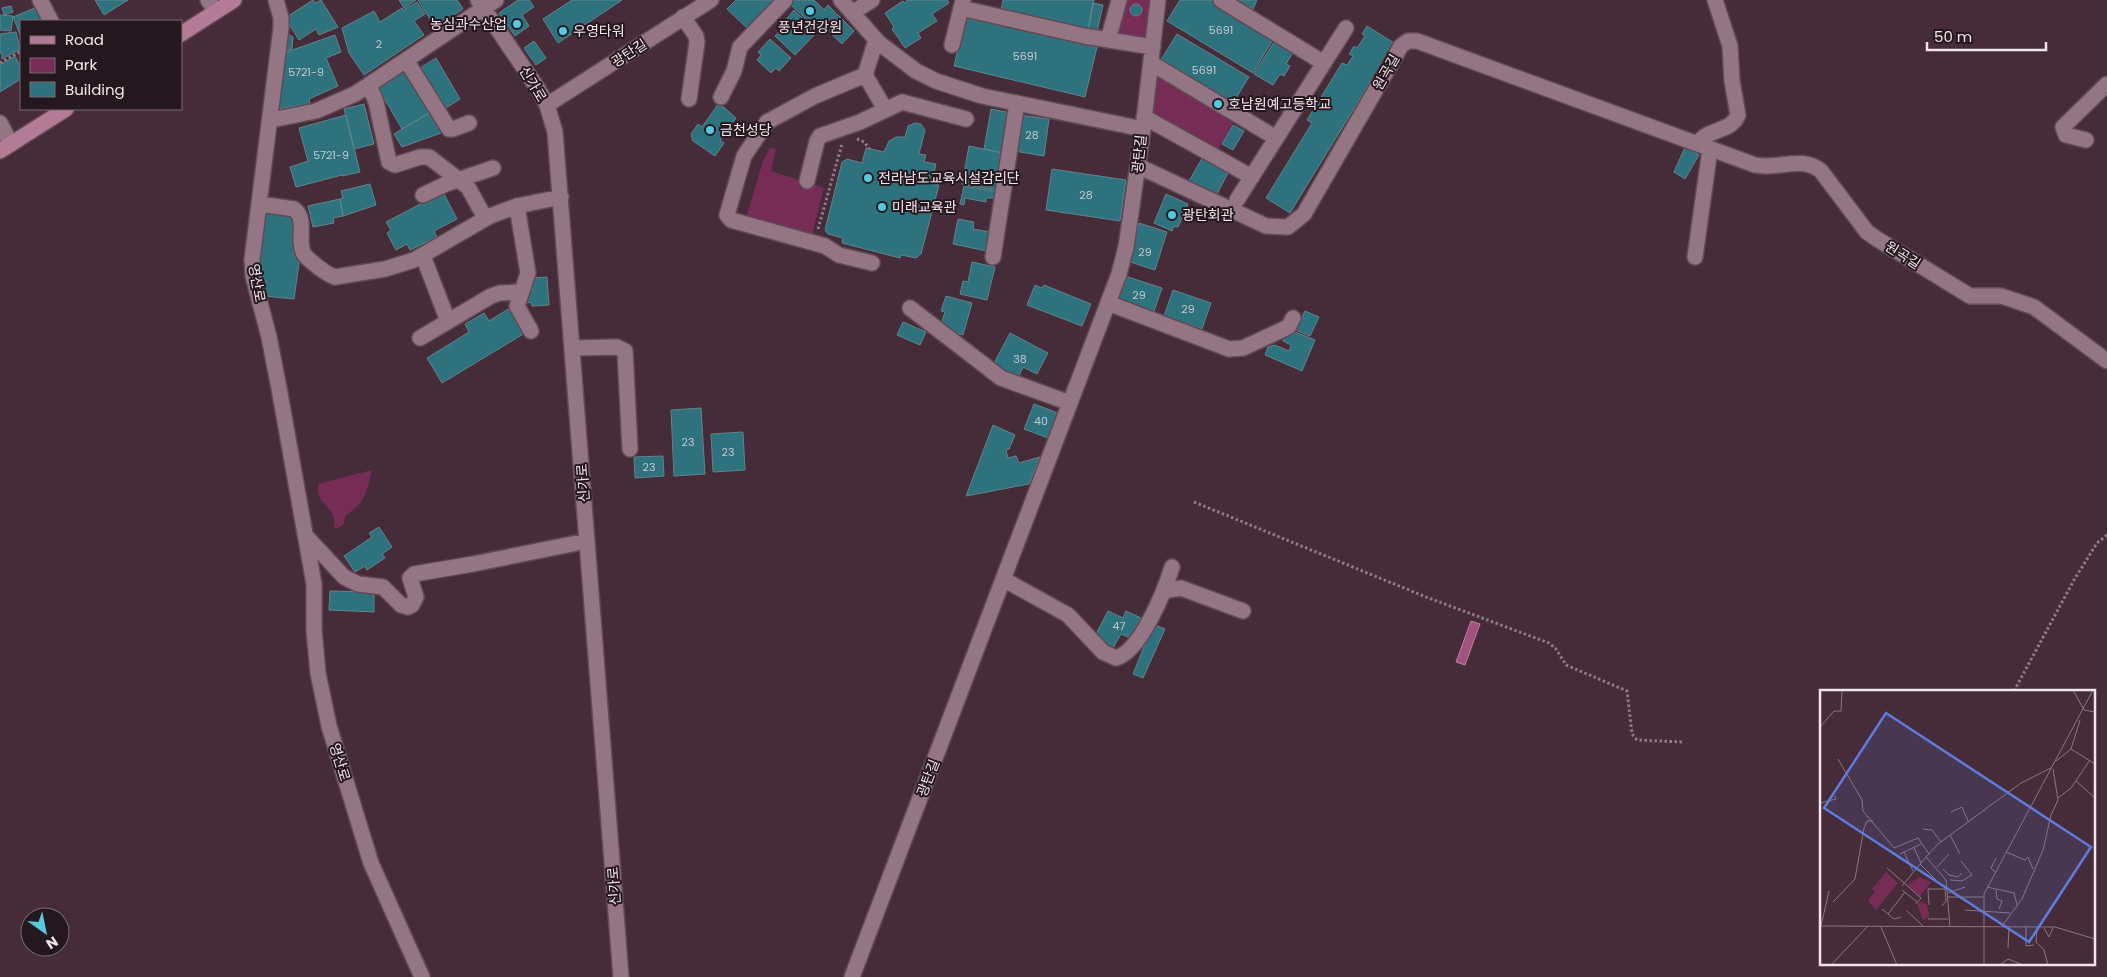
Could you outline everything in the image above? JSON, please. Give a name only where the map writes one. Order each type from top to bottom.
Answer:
[{"type":"main road","points":[[182,33],[212,6],[234,0]]},
{"type":"main road","points":[[6,147],[64,110]]},
{"type":"street","points":[[40,0],[50,20]]},
{"type":"street","name":"영산로","points":[[276,0],[281,18],[281,28],[252,260],[253,276],[271,346],[314,584],[314,630],[318,673],[329,726],[371,863],[422,977]]},
{"type":"street","name":"광탄길","points":[[547,106],[711,0]]},
{"type":"street","points":[[721,97],[734,71],[740,47],[785,0]]},
{"type":"street","name":"광탄길","points":[[842,0],[876,40],[916,71],[936,80],[982,96],[1143,123],[1126,247],[1108,303],[852,977]]},
{"type":"street","points":[[852,13],[872,0]]},
{"type":"street","points":[[1108,40],[1119,0]]},
{"type":"street","points":[[1158,0],[1143,123],[1252,177]]},
{"type":"street","points":[[1221,0],[1324,63]]},
{"type":"street","points":[[1695,258],[1706,135],[1733,124],[1738,115],[1732,81],[1730,46],[1715,0]]},
{"type":"street","name":"신가로","points":[[271,120],[302,115],[343,100],[406,60],[486,3],[547,106],[555,132],[561,197],[621,977]]},
{"type":"street","points":[[952,45],[962,4],[1108,40],[1153,47]]},
{"type":"street","points":[[684,17],[696,36],[697,42],[689,100]]},
{"type":"street","points":[[1237,200],[1346,28]]},
{"type":"street","points":[[876,40],[865,75],[885,110]]},
{"type":"street","name":"원곡길","points":[[1138,166],[1266,226],[1288,226],[1304,214],[1401,46],[1413,40],[1763,167],[1802,162],[1812,165],[1821,171],[1867,232],[1877,239],[1970,296],[2001,296],[2034,307],[2107,361]]},
{"type":"street","points":[[406,60],[449,128],[454,129],[469,123]]},
{"type":"street","points":[[1151,63],[1276,138]]},
{"type":"street","points":[[865,75],[815,96],[767,122],[744,156],[728,215],[731,220],[825,246],[838,255],[872,263]]},
{"type":"street","points":[[2086,140],[2066,135],[2063,127],[2107,84]]},
{"type":"street","points":[[369,85],[376,102],[388,158],[392,165],[424,156],[429,157],[471,191],[485,218]]},
{"type":"street","points":[[806,181],[816,141],[820,136],[860,122],[900,103],[909,103],[966,120]]},
{"type":"street","points":[[993,257],[1017,103]]},
{"type":"street","points":[[0,123],[6,147]]},
{"type":"street","points":[[423,195],[493,168]]},
{"type":"street","points":[[260,204],[297,211],[301,221],[301,244],[304,254],[331,276],[385,269],[423,256],[485,218],[517,206],[561,197]]},
{"type":"street","points":[[517,206],[528,273],[517,306],[531,331]]},
{"type":"street","points":[[423,256],[448,321]]},
{"type":"street","points":[[420,338],[490,296],[500,293],[521,292]]},
{"type":"street","points":[[1108,303],[1229,349],[1243,348],[1284,329],[1289,326],[1293,318]]},
{"type":"street","points":[[910,308],[1001,378],[1070,403]]},
{"type":"street","points":[[572,348],[617,347],[625,351],[630,449]]},
{"type":"street","points":[[305,535],[344,577],[358,584],[383,587],[401,605],[408,608],[416,598],[410,578],[414,574],[587,541]]},
{"type":"street","points":[[1004,579],[1068,615],[1103,652],[1116,658],[1126,653],[1133,646],[1165,591],[1172,566]]},
{"type":"street","points":[[1165,591],[1181,588],[1243,610]]},
{"type":"path","points":[[0,63],[20,52]]},
{"type":"path","points":[[852,139],[862,140],[870,149]]},
{"type":"path","points":[[817,232],[840,145],[845,142]]},
{"type":"path","points":[[1194,502],[1426,597],[1549,643],[1556,649],[1566,665],[1627,691],[1632,734],[1637,740],[1684,742]]},
{"type":"path","points":[[2015,690],[2074,580],[2097,543],[2107,535]]},
{"type":"green space","points":[[1123,0],[1155,0],[1149,42],[1115,36]]},
{"type":"green space","points":[[1156,72],[1236,117],[1216,153],[1151,116]]},
{"type":"green space","points":[[770,148],[776,149],[771,171],[824,188],[811,239],[745,221],[763,161]]},
{"type":"green space","points":[[372,470],[367,491],[361,502],[345,516],[344,524],[337,529],[335,528],[332,514],[320,498],[318,484]]},
{"type":"shaded area","points":[[1471,621],[1480,624],[1465,665],[1456,662]]},
{"type":"building","points":[[95,0],[128,0],[104,15]]},
{"type":"building","points":[[313,0],[316,3],[321,0],[338,27],[319,35],[316,29],[299,40],[285,18]]},
{"type":"building","points":[[399,0],[416,0],[404,8]]},
{"type":"building","points":[[418,0],[457,0],[463,9],[435,27]]},
{"type":"building","points":[[518,0],[529,0],[534,7],[522,15],[529,26],[515,36],[499,13]]},
{"type":"building","name":"우영타워","points":[[572,0],[622,0],[558,43],[543,19]]},
{"type":"building","points":[[736,0],[777,0],[748,29],[727,9]]},
{"type":"building","points":[[794,0],[814,0],[824,10],[828,5],[836,13],[819,31],[790,4]]},
{"type":"building","points":[[906,0],[947,0],[949,3],[932,14],[937,21],[918,33],[921,38],[905,48],[892,29],[894,27],[885,13],[903,1],[904,3],[907,2]]},
{"type":"building","points":[[1003,0],[1094,0],[1088,30],[1001,11]]},
{"type":"building","points":[[1180,0],[1211,0],[1274,38],[1253,73],[1167,21]]},
{"type":"building","points":[[1232,0],[1257,0],[1253,9],[1241,2],[1239,4]]},
{"type":"building","points":[[417,2],[425,14],[414,21],[424,35],[364,75],[349,53],[342,28],[374,11],[380,22],[402,8],[403,10]]},
{"type":"building","points":[[1093,3],[1103,5],[1097,32],[1088,30]]},
{"type":"building","points":[[1136,4],[1142,10],[1136,16],[1130,10]]},
{"type":"building","points":[[11,6],[13,12],[4,15],[2,8]]},
{"type":"building","points":[[37,7],[43,20],[20,20],[20,34],[13,17]]},
{"type":"building","points":[[794,10],[817,32],[795,55],[775,36],[787,23],[785,21]]},
{"type":"building","points":[[837,14],[854,31],[842,44],[824,27]]},
{"type":"building","points":[[0,15],[13,16],[11,31],[0,30]]},
{"type":"building","points":[[966,16],[1097,47],[1085,97],[954,66]]},
{"type":"building","points":[[1367,26],[1394,43],[1290,213],[1266,198],[1312,123],[1307,120],[1342,63],[1347,65],[1353,56],[1349,54],[1354,46],[1357,48],[1365,36],[1362,34]]},
{"type":"building","points":[[16,32],[20,49],[2,59],[2,53],[0,53],[0,34]]},
{"type":"building","points":[[285,32],[293,37],[292,49],[282,52]]},
{"type":"building","points":[[1177,34],[1249,77],[1231,106],[1159,63]]},
{"type":"building","points":[[335,35],[341,52],[326,58],[338,86],[309,99],[310,104],[277,109],[281,54]]},
{"type":"building","points":[[770,39],[791,58],[779,71],[776,68],[771,73],[757,60],[761,55],[758,52]]},
{"type":"building","points":[[1276,39],[1294,51],[1286,64],[1290,66],[1284,76],[1280,74],[1273,85],[1254,74]]},
{"type":"building","points":[[534,41],[546,58],[536,65],[524,48]]},
{"type":"building","points":[[15,56],[20,66],[20,80],[0,92],[0,65]]},
{"type":"building","points":[[436,58],[460,99],[441,111],[417,70]]},
{"type":"building","points":[[406,69],[431,112],[402,129],[377,86]]},
{"type":"building","name":"금천성당","points":[[719,103],[736,118],[720,140],[724,143],[715,156],[693,141],[691,134],[698,124],[702,127]]},
{"type":"building","points":[[364,104],[374,144],[354,149],[344,109]]},
{"type":"building","points":[[991,109],[1011,113],[1003,153],[984,149]]},
{"type":"building","points":[[431,112],[444,132],[402,147],[394,134]]},
{"type":"building","points":[[346,115],[360,172],[296,187],[290,167],[308,161],[299,128]]},
{"type":"building","points":[[1019,115],[1049,119],[1044,156],[1014,151]]},
{"type":"building","name":"미래교육관","points":[[915,123],[921,124],[925,130],[919,154],[926,155],[924,162],[936,164],[932,183],[939,185],[921,254],[916,258],[901,255],[900,258],[842,243],[843,238],[828,234],[825,230],[842,162],[847,159],[862,163],[866,148],[884,152],[889,141],[896,137],[905,137],[908,126]]},
{"type":"building","points":[[1233,125],[1244,131],[1233,150],[1222,144]]},
{"type":"building","points":[[969,146],[1003,153],[1000,191],[962,184]]},
{"type":"building","points":[[1685,147],[1699,155],[1685,179],[1674,172]]},
{"type":"building","points":[[1204,155],[1230,169],[1216,196],[1189,181]]},
{"type":"building","points":[[1052,169],[1126,180],[1120,221],[1046,210]]},
{"type":"building","points":[[370,184],[376,205],[343,216],[340,199],[343,198],[341,191]]},
{"type":"building","points":[[964,186],[998,192],[997,198],[986,198],[986,202],[965,198],[964,205],[960,204]]},
{"type":"building","points":[[443,192],[457,219],[434,231],[437,237],[410,250],[407,244],[396,250],[387,233],[391,230],[386,222]]},
{"type":"building","points":[[1166,194],[1188,204],[1178,227],[1174,226],[1172,231],[1154,223]]},
{"type":"building","points":[[340,199],[343,216],[333,218],[334,223],[313,227],[308,206]]},
{"type":"building","points":[[265,213],[298,217],[293,256],[300,256],[294,299],[264,296],[266,280],[257,279]]},
{"type":"building","points":[[958,219],[974,222],[973,229],[991,232],[987,251],[953,244]]},
{"type":"building","points":[[1139,223],[1167,232],[1155,270],[1127,261]]},
{"type":"building","points":[[972,262],[995,267],[987,300],[960,294],[963,281],[968,282]]},
{"type":"building","points":[[1125,276],[1162,288],[1153,314],[1116,302]]},
{"type":"building","points":[[547,277],[549,305],[532,306],[531,302],[527,303],[526,292],[532,291],[532,278]]},
{"type":"building","points":[[1035,285],[1042,288],[1044,285],[1091,304],[1082,326],[1027,305]]},
{"type":"building","points":[[1173,290],[1211,303],[1202,329],[1164,316]]},
{"type":"building","points":[[946,296],[972,303],[963,335],[940,328],[945,312],[941,311]]},
{"type":"building","points":[[510,308],[525,333],[442,383],[427,358],[469,332],[465,324],[484,313],[489,321]]},
{"type":"building","points":[[1305,311],[1319,317],[1310,336],[1296,330]]},
{"type":"building","points":[[903,322],[926,332],[920,345],[897,335]]},
{"type":"building","points":[[1288,329],[1315,340],[1302,371],[1265,355],[1268,347],[1275,345],[1289,351],[1291,345],[1283,341]]},
{"type":"building","points":[[1010,333],[1048,353],[1037,374],[1023,367],[1018,378],[993,365]]},
{"type":"building","points":[[1034,404],[1058,413],[1048,438],[1024,429]]},
{"type":"building","points":[[701,408],[705,474],[674,476],[671,410]]},
{"type":"building","points":[[993,425],[1015,435],[1009,449],[1006,450],[1008,458],[1016,456],[1019,463],[1040,457],[1029,484],[966,496]]},
{"type":"building","points":[[743,432],[745,470],[713,472],[711,434]]},
{"type":"building","points":[[663,456],[664,476],[635,478],[634,457]]},
{"type":"building","points":[[379,527],[392,547],[382,554],[385,558],[367,570],[365,566],[355,572],[344,556],[372,537],[369,533]]},
{"type":"building","points":[[330,591],[374,592],[374,612],[329,610]]},
{"type":"building","points":[[1108,611],[1123,618],[1126,611],[1141,618],[1130,638],[1121,634],[1113,648],[1099,641],[1101,637],[1096,634]]},
{"type":"building","points":[[1153,624],[1165,629],[1143,678],[1133,674]]},
{"type":"place","name":"풍년건강원","points":[[810,11]]},
{"type":"place","name":"농심과수산업","points":[[517,24]]},
{"type":"place","name":"우영타워","points":[[563,31]]},
{"type":"place","name":"호남원예고등학교","points":[[1218,104]]},
{"type":"place","name":"금천성당","points":[[710,130]]},
{"type":"place","name":"전라남도교육시설감리단","points":[[868,178]]},
{"type":"place","name":"미래교육관","points":[[882,207]]},
{"type":"place","name":"광탄회관","points":[[1172,215]]}]
